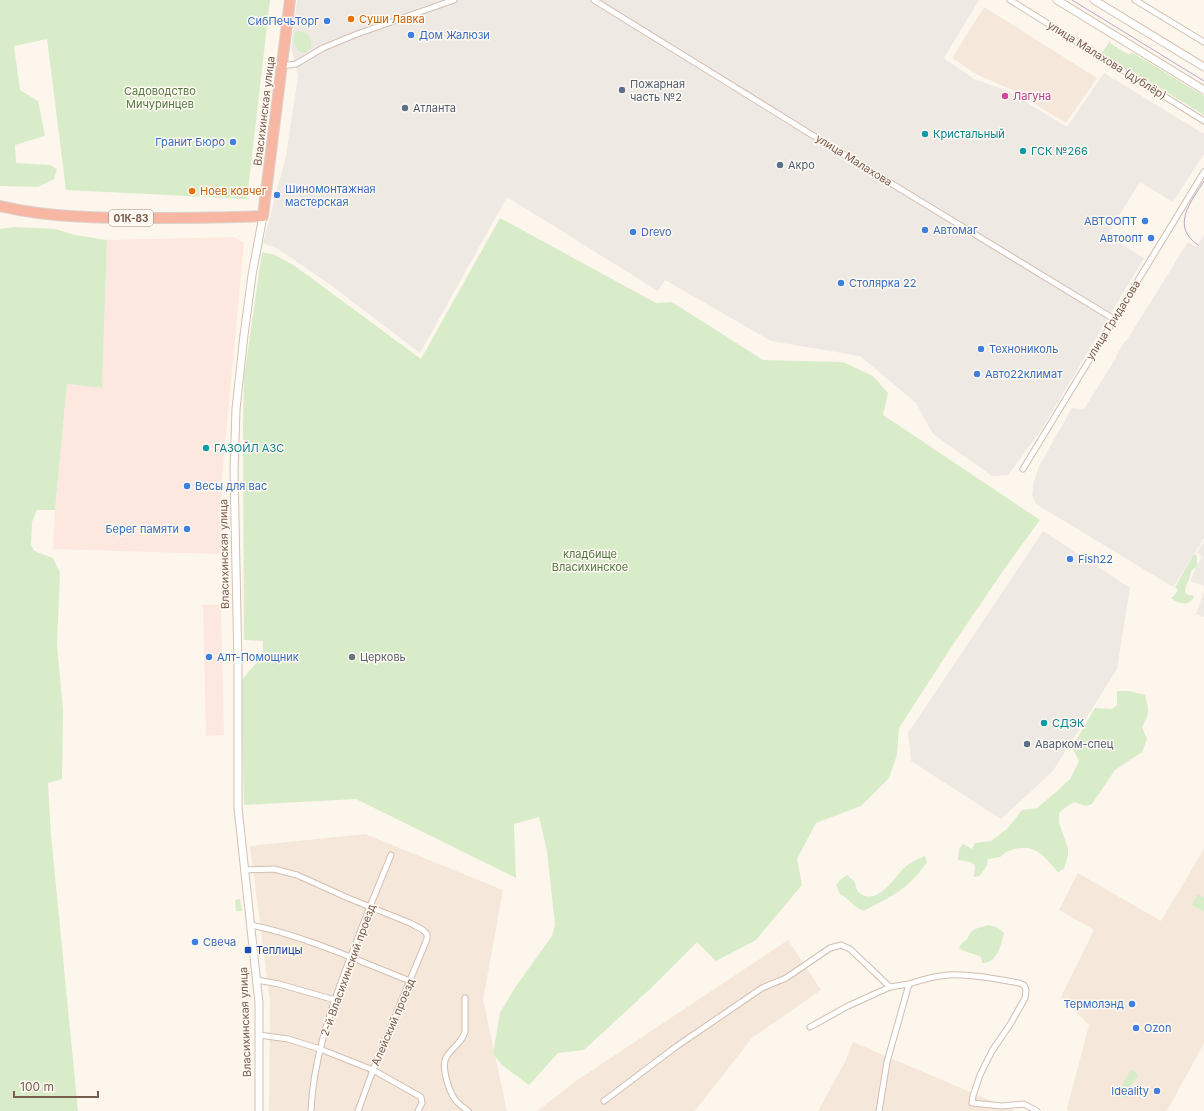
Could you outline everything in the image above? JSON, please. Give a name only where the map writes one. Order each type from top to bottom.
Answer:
[{"type":"highway","name":"Власихинская улица","points":[[263,216],[290,0]]},
{"type":"highway","name":"01К-83","points":[[0,206],[22,211],[72,217],[160,218],[263,216]]},
{"type":"street","points":[[282,66],[296,64],[323,48],[357,34],[454,0]]},
{"type":"street","name":"улица Малахова","points":[[594,0],[1114,319]]},
{"type":"street","name":"улица Малахова (дублёр)","points":[[1010,0],[1204,120]]},
{"type":"street","points":[[1057,0],[1204,90]]},
{"type":"street","points":[[1094,0],[1204,66]]},
{"type":"street","points":[[1135,0],[1204,42]]},
{"type":"street","name":"улица Гридасова","points":[[1023,469],[1204,172]]},
{"type":"street","name":"Власихинская улица","points":[[259,1111],[259,1003],[240,823],[238,780],[235,445],[236,409],[244,335],[252,275],[263,216]]},
{"type":"street","name":"2-й Власихинский проезд","points":[[310,1111],[320,1049],[334,1000],[391,855]]},
{"type":"street","points":[[245,870],[274,869],[297,875],[370,907]]},
{"type":"street","name":"Алейский проезд","points":[[358,1111],[373,1070],[427,939],[427,934],[423,930],[410,923],[370,907]]},
{"type":"street","points":[[251,925],[276,931],[350,957],[410,981]]},
{"type":"street","points":[[604,1100],[677,1046],[739,1003],[762,988],[786,978],[830,948],[842,946],[850,949],[890,987]]},
{"type":"street","points":[[810,1027],[848,1006],[890,987],[909,984],[925,978],[947,975],[964,975],[1019,983],[1024,986],[1026,990],[1025,998],[1011,1023],[992,1051],[980,1075],[972,1103],[1002,1106],[1024,1104],[1037,1111]]},
{"type":"street","points":[[257,980],[279,984],[334,1000]]},
{"type":"street","points":[[879,1111],[887,1062],[909,984]]},
{"type":"street","points":[[465,998],[465,1032],[444,1063],[445,1072],[453,1097],[468,1111]]},
{"type":"street","points":[[259,1035],[288,1039],[320,1049],[373,1070],[421,1097],[422,1103],[418,1111]]},
{"type":"shaded area","points":[[297,0],[979,0],[944,58],[974,79],[1008,91],[1067,127],[1104,73],[1204,134],[1204,154],[1173,202],[1140,182],[1107,235],[1144,258],[1040,432],[1008,475],[992,476],[933,434],[916,403],[860,356],[771,341],[665,280],[658,291],[507,197],[420,353],[328,283],[278,249],[263,243],[286,156],[298,76],[291,47]]},
{"type":"shaded area","points":[[984,7],[1097,78],[1066,123],[1012,90],[976,74],[952,58]]},
{"type":"shaded area","points":[[1204,235],[1204,538],[1173,587],[1036,504],[1032,495],[1034,481],[1039,466],[1072,408],[1084,409],[1188,242],[1196,247]]},
{"type":"shaded area","points":[[234,237],[244,243],[222,476],[221,554],[53,549],[55,510],[67,384],[102,387],[107,240]]},
{"type":"shaded area","points":[[1043,531],[1130,588],[1117,669],[1053,771],[1001,819],[911,761],[908,733]]},
{"type":"shaded area","points":[[1204,541],[1204,586],[1190,581],[1202,556],[1197,553]]},
{"type":"shaded area","points":[[1204,592],[1204,617],[1196,614]]},
{"type":"shaded area","points":[[221,604],[224,735],[206,736],[203,605]]},
{"type":"shaded area","points":[[365,834],[503,890],[483,1000],[507,1111],[269,1111],[270,1001],[250,846]]},
{"type":"shaded area","points":[[1204,849],[1204,1043],[1167,1111],[1068,1111],[1067,1108],[1089,1025],[1061,997],[1094,930],[1059,910],[1078,873],[1161,921]]},
{"type":"shaded area","points":[[788,940],[821,990],[752,1038],[695,1111],[537,1111],[576,1081]]},
{"type":"shaded area","points":[[853,1042],[1015,1111],[818,1111],[845,1062]]},
{"type":"green space","name":"Садоводство Мичуринцев","points":[[0,0],[270,0],[247,199],[66,190],[47,39],[14,46],[20,90],[38,101],[45,136],[15,145],[16,163],[50,165],[57,169],[54,179],[38,187],[0,186]]},
{"type":"green space","points":[[297,31],[307,34],[311,41],[311,48],[304,53],[298,50],[294,44],[294,37]]},
{"type":"green space","points":[[1110,41],[1111,44],[1128,54],[1133,53],[1204,96],[1204,115],[1102,53]]},
{"type":"green space","name":"кладбище Власихинское","points":[[500,218],[656,303],[672,302],[763,360],[843,362],[873,376],[888,393],[883,415],[1040,520],[954,643],[899,728],[897,755],[889,778],[861,806],[816,823],[797,859],[802,885],[756,940],[716,961],[697,942],[649,990],[584,1050],[558,1053],[529,1085],[502,1065],[493,1054],[500,1013],[514,989],[552,936],[555,925],[547,851],[539,817],[514,824],[516,878],[356,799],[244,805],[241,681],[256,663],[263,662],[263,641],[244,640],[243,426],[244,377],[262,252],[275,255],[295,266],[421,359]]},
{"type":"green space","points":[[14,227],[55,229],[75,235],[107,240],[102,388],[67,384],[55,510],[37,510],[32,522],[31,544],[34,551],[53,558],[60,573],[57,645],[63,710],[62,779],[48,783],[51,835],[78,1111],[0,1111],[0,229]]},
{"type":"green space","points":[[1194,554],[1197,556],[1197,567],[1191,572],[1185,593],[1194,597],[1189,602],[1183,604],[1171,598],[1178,590],[1175,587]]},
{"type":"green space","points":[[1117,691],[1129,691],[1145,695],[1148,711],[1142,727],[1147,739],[1142,752],[1115,770],[1092,804],[1086,806],[1074,802],[1059,813],[1059,823],[1068,848],[1068,855],[1064,869],[1058,872],[1048,860],[1037,851],[1017,848],[1007,851],[1000,857],[988,859],[987,865],[980,876],[974,877],[975,865],[970,862],[958,860],[959,849],[963,844],[972,849],[975,843],[991,841],[1008,828],[1022,810],[1037,808],[1070,779],[1079,761],[1072,747],[1095,708],[1112,709],[1117,705]]},
{"type":"green space","points":[[925,856],[927,862],[906,886],[863,911],[840,894],[836,885],[847,875],[854,881],[859,893],[867,896],[873,896],[885,889],[904,868]]},
{"type":"green space","points":[[1198,894],[1204,898],[1204,912],[1192,905]]},
{"type":"green space","points":[[240,899],[242,911],[236,911],[235,900]]},
{"type":"green space","points":[[988,925],[997,928],[1004,933],[998,953],[991,960],[982,963],[981,957],[959,948],[970,933],[975,929]]},
{"type":"green space","points":[[1131,1069],[1137,1073],[1138,1077],[1131,1086],[1128,1097],[1124,1098],[1117,1095]]},
{"type":"tram line","points":[[1072,0],[1204,81]]},
{"type":"tram line","points":[[1198,245],[1190,238],[1185,230],[1184,222],[1189,205],[1204,181]]},
{"type":"place","name":"Суши Лавка","points":[[351,19]]},
{"type":"place","name":"СибПечьТорг","points":[[327,21]]},
{"type":"place","name":"Дом Жалюзи","points":[[411,35]]},
{"type":"place","name":"Пожарная часть №2","points":[[622,90]]},
{"type":"place","name":"Лагуна","points":[[1005,96]]},
{"type":"place","name":"Атланта","points":[[405,108]]},
{"type":"place","name":"Кристальный","points":[[925,134]]},
{"type":"place","name":"Гранит Бюро","points":[[233,142]]},
{"type":"place","name":"ГСК №266","points":[[1023,151]]},
{"type":"place","name":"Акро","points":[[780,165]]},
{"type":"place","name":"Ноев ковчег","points":[[192,191]]},
{"type":"place","name":"Шиномонтажная мастерская","points":[[277,195]]},
{"type":"place","name":"АВТООПТ","points":[[1145,221]]},
{"type":"place","name":"Автомаг","points":[[925,230]]},
{"type":"place","name":"Drevo","points":[[633,232]]},
{"type":"place","name":"Автоопт","points":[[1151,238]]},
{"type":"place","name":"Столярка 22","points":[[841,283]]},
{"type":"place","name":"Технониколь","points":[[981,349]]},
{"type":"place","name":"Авто22климат","points":[[977,374]]},
{"type":"place","name":"ГАЗОЙЛ АЗС","points":[[206,448]]},
{"type":"place","name":"Весы для вас","points":[[187,486]]},
{"type":"place","name":"Берег памяти","points":[[187,529]]},
{"type":"place","name":"Fish22","points":[[1070,559]]},
{"type":"place","name":"Алт-Помощник","points":[[209,657]]},
{"type":"place","name":"Церковь","points":[[352,657]]},
{"type":"place","name":"СДЭК","points":[[1044,723]]},
{"type":"place","name":"Аварком-спец","points":[[1027,744]]},
{"type":"place","name":"Свеча","points":[[195,942]]},
{"type":"place","name":"Теплицы","points":[[248,950]]},
{"type":"place","name":"Термолэнд","points":[[1132,1004]]},
{"type":"place","name":"Ozon","points":[[1136,1028]]},
{"type":"place","name":"Ideality","points":[[1157,1091]]}]
